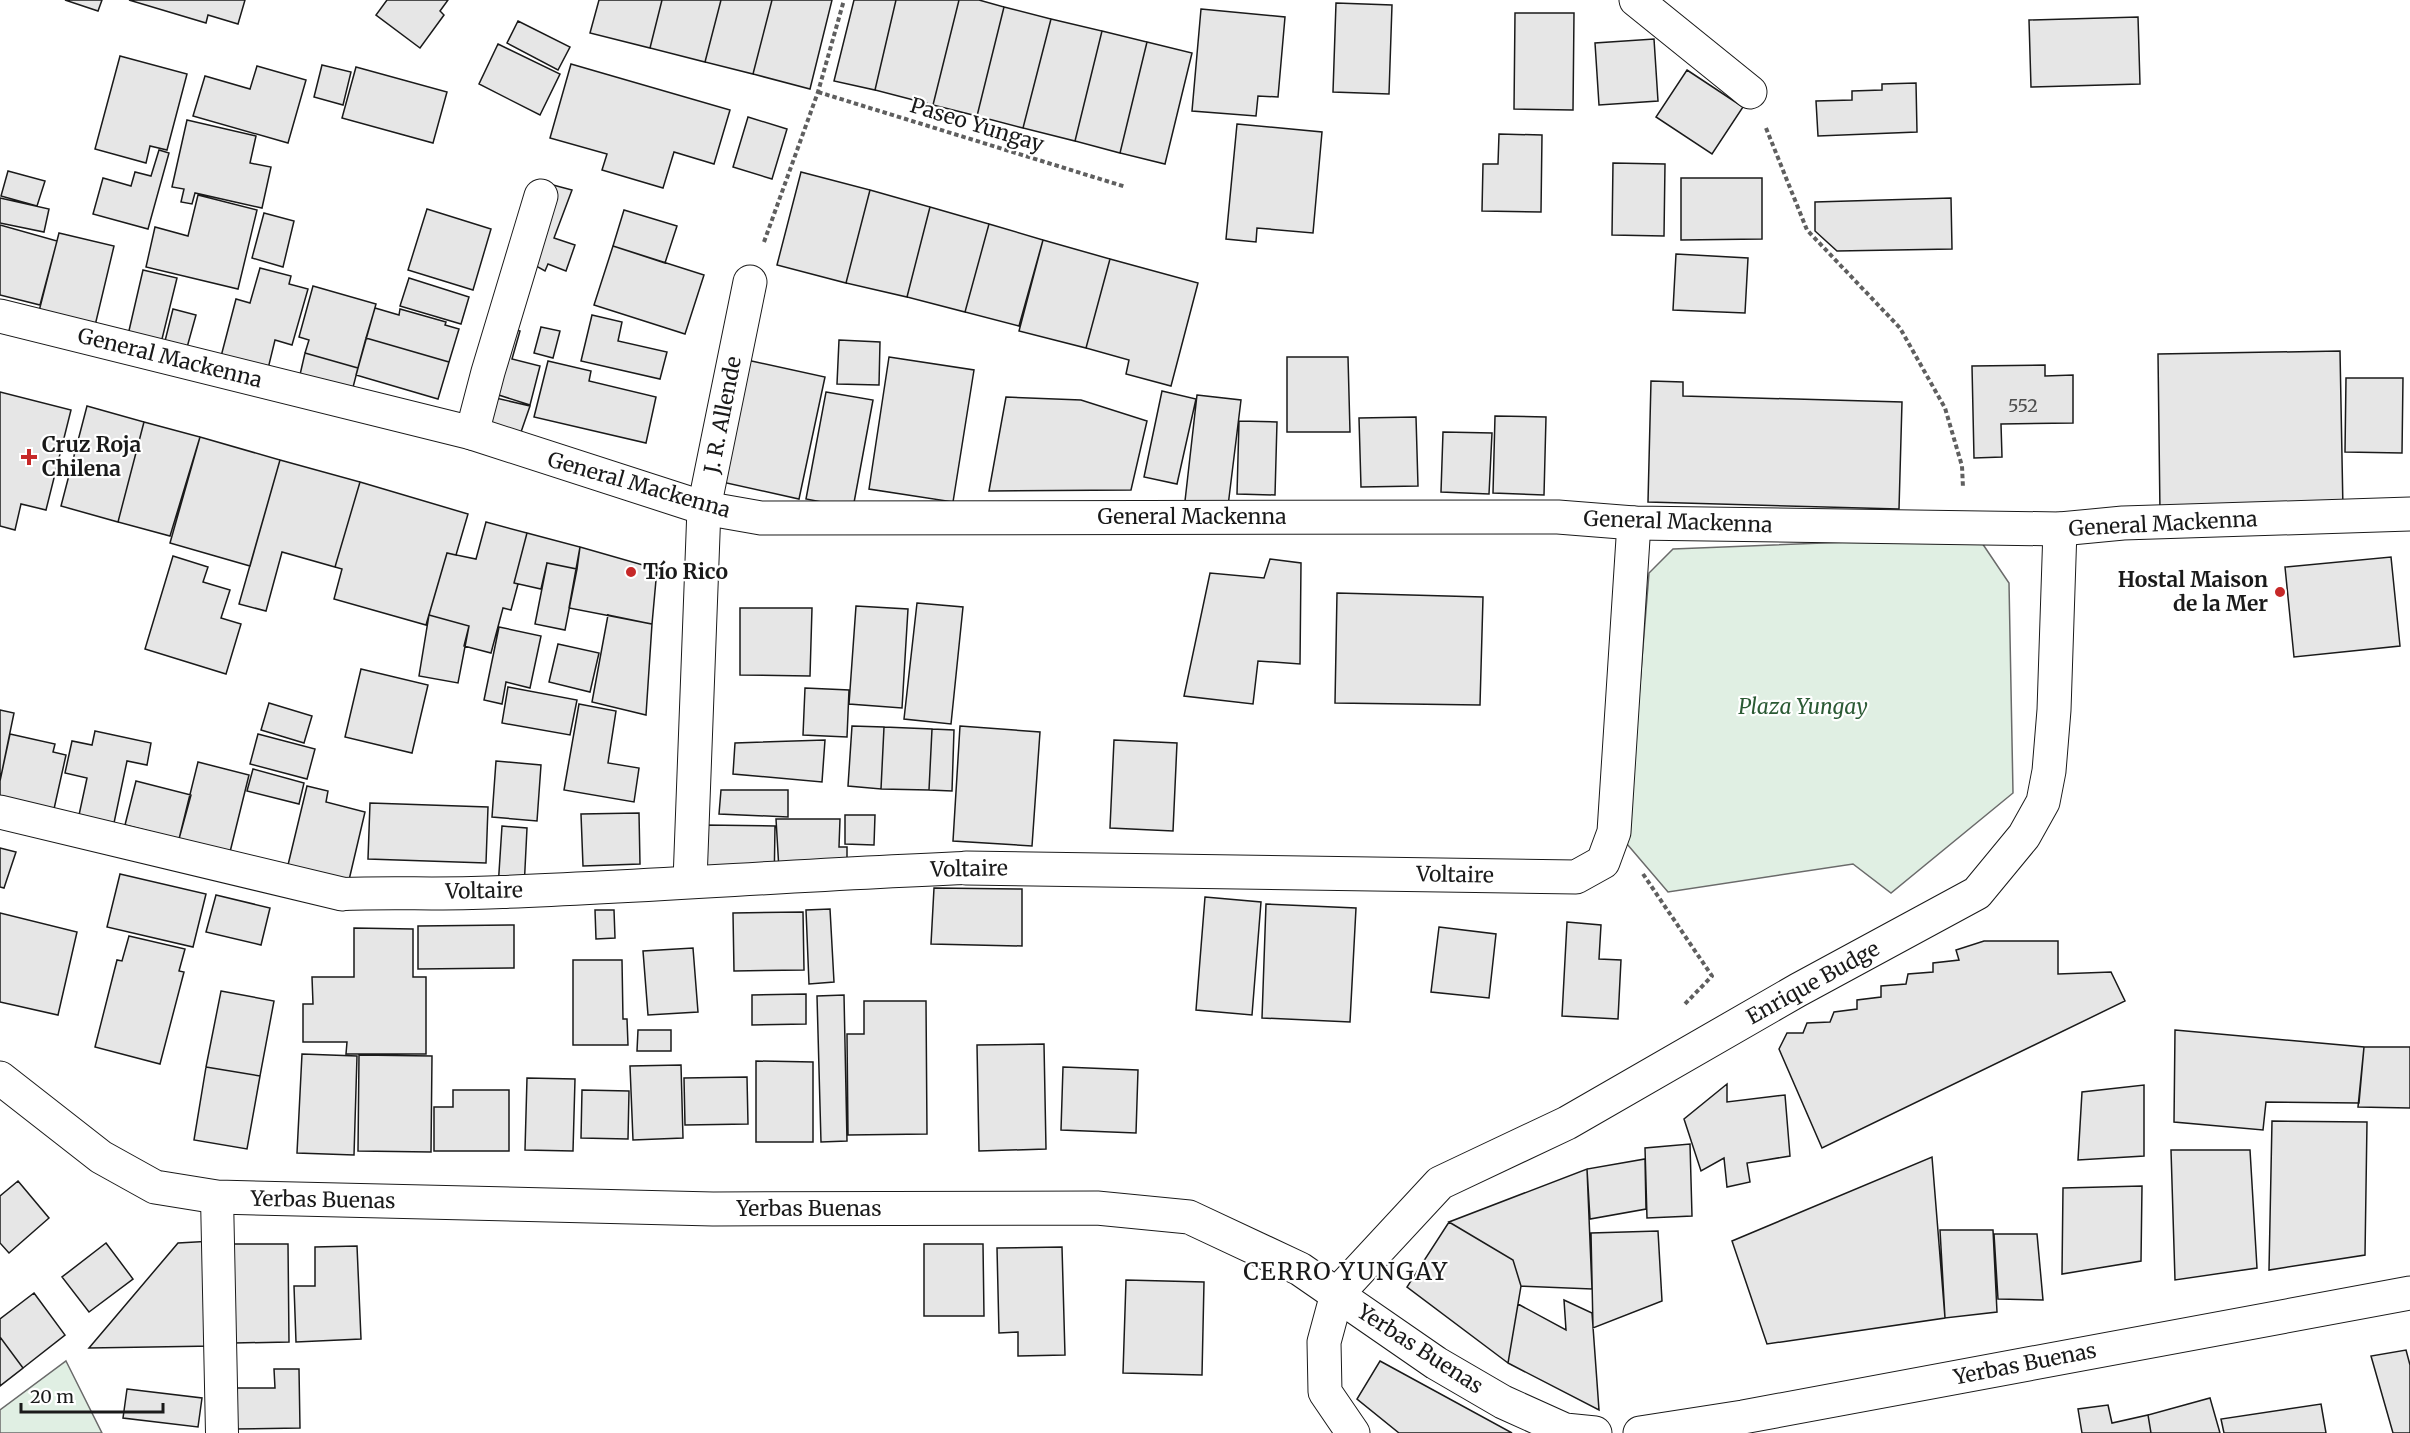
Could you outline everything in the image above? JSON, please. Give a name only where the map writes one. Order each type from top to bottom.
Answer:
[{"type":"street","points":[[1636,0],[1750,92]]},
{"type":"street","points":[[472,433],[541,196]]},
{"type":"street","name":"J. R. Allende","points":[[690,881],[704,508],[750,282]]},
{"type":"street","name":"General Mackenna","points":[[0,316],[472,433],[704,508],[761,518],[1558,517],[1634,523],[2060,529],[2123,523],[2410,514]]},
{"type":"street","name":"Voltaire","points":[[0,812],[342,894],[499,892],[690,881],[770,879],[842,872],[966,868],[1576,877],[1603,862],[1614,832],[1634,523]]},
{"type":"street","name":"Enrique Budge","points":[[1337,1294],[1440,1183],[1567,1123],[1798,990],[1977,893],[2024,836],[2043,802],[2049,771],[2054,710],[2060,529]]},
{"type":"street","name":"Yerbas Buenas","points":[[0,1078],[101,1157],[156,1187],[217,1197],[713,1209],[1097,1209],[1189,1217],[1300,1269],[1436,1363],[1503,1402],[1565,1430],[1595,1433]]},
{"type":"street","points":[[217,1197],[222,1433]]},
{"type":"street","name":"Yerbas Buenas","points":[[1640,1433],[1755,1415],[2410,1293]]},
{"type":"street","points":[[1337,1294],[1324,1342],[1325,1392],[1353,1433]]},
{"type":"path","points":[[750,282],[818,92],[844,0]]},
{"type":"path","name":"Paseo Yungay","points":[[818,92],[1126,187]]},
{"type":"path","points":[[1750,92],[1807,230],[1900,328],[1945,408],[1962,466],[1965,528]]},
{"type":"path","points":[[1614,832],[1712,976],[1680,1009]]},
{"type":"green space","name":"Plaza Yungay","points":[[1978,537],[2009,583],[2013,793],[1891,893],[1853,864],[1668,892],[1627,844],[1649,573],[1673,549]]},
{"type":"green space","points":[[66,1361],[102,1433],[0,1433],[0,1410]]},
{"type":"building","points":[[65,0],[102,0],[98,11]]},
{"type":"building","points":[[129,0],[245,0],[238,24],[208,15],[206,23]]},
{"type":"building","points":[[387,0],[448,0],[440,11],[444,15],[420,48],[376,15]]},
{"type":"building","points":[[599,0],[662,0],[650,48],[590,33]]},
{"type":"building","points":[[662,0],[721,0],[705,62],[650,48]]},
{"type":"building","points":[[721,0],[772,0],[753,74],[705,62]]},
{"type":"building","points":[[772,0],[832,0],[810,89],[753,74]]},
{"type":"building","points":[[854,0],[896,0],[875,90],[834,81]]},
{"type":"building","points":[[896,0],[959,0],[933,105],[875,90]]},
{"type":"building","points":[[959,0],[979,0],[1004,7],[977,116],[933,105]]},
{"type":"building","points":[[1336,3],[1392,5],[1389,94],[1333,92]]},
{"type":"building","points":[[1004,7],[1051,19],[1023,128],[977,116]]},
{"type":"building","points":[[1201,9],[1285,17],[1278,97],[1258,96],[1256,116],[1192,111]]},
{"type":"building","points":[[1515,13],[1574,13],[1573,110],[1514,109]]},
{"type":"building","points":[[2138,17],[2140,84],[2031,87],[2029,20]]},
{"type":"building","points":[[1051,19],[1102,31],[1075,141],[1023,128]]},
{"type":"building","points":[[518,21],[570,47],[558,70],[507,43]]},
{"type":"building","points":[[1102,31],[1147,42],[1120,153],[1075,141]]},
{"type":"building","points":[[1654,39],[1658,101],[1599,105],[1595,43]]},
{"type":"building","points":[[1147,42],[1192,53],[1165,164],[1120,153]]},
{"type":"building","points":[[498,44],[560,74],[540,115],[479,84]]},
{"type":"building","points":[[120,56],[187,74],[167,150],[150,146],[146,163],[95,149]]},
{"type":"building","points":[[571,64],[730,110],[714,164],[674,152],[663,188],[602,170],[607,154],[550,138]]},
{"type":"building","points":[[322,65],[351,72],[343,105],[314,97]]},
{"type":"building","points":[[257,66],[306,80],[288,143],[193,116],[205,76],[250,89]]},
{"type":"building","points":[[356,67],[447,92],[433,143],[342,118]]},
{"type":"building","points":[[1687,70],[1743,107],[1712,154],[1656,117]]},
{"type":"building","points":[[1916,83],[1917,132],[1818,136],[1816,101],[1852,100],[1852,91],[1882,90],[1882,84]]},
{"type":"building","points":[[748,117],[787,129],[772,179],[733,167]]},
{"type":"building","points":[[187,120],[256,136],[250,163],[271,167],[262,208],[195,193],[192,204],[181,202],[184,189],[172,187]]},
{"type":"building","points":[[1237,124],[1322,132],[1313,233],[1257,228],[1256,242],[1226,239]]},
{"type":"building","points":[[1499,134],[1542,135],[1541,212],[1482,211],[1483,164],[1498,164]]},
{"type":"building","points":[[159,150],[169,153],[148,229],[93,214],[103,178],[131,186],[135,172],[151,176]]},
{"type":"building","points":[[1613,163],[1665,164],[1664,236],[1612,235]]},
{"type":"building","points":[[8,171],[45,181],[37,206],[1,196]]},
{"type":"building","points":[[801,172],[870,190],[846,283],[777,265]]},
{"type":"building","points":[[1681,178],[1762,178],[1762,239],[1681,240]]},
{"type":"building","points":[[553,185],[572,190],[554,238],[575,245],[566,271],[548,264],[545,271],[527,261]]},
{"type":"building","points":[[870,190],[930,207],[907,297],[846,283]]},
{"type":"building","points":[[198,195],[257,210],[238,289],[146,267],[155,227],[188,236]]},
{"type":"building","points":[[0,198],[49,209],[44,232],[0,223]]},
{"type":"building","points":[[1951,198],[1952,249],[1837,251],[1815,231],[1815,202]]},
{"type":"building","points":[[930,207],[989,224],[965,312],[907,297]]},
{"type":"building","points":[[427,209],[491,229],[473,290],[408,270]]},
{"type":"building","points":[[624,210],[677,226],[665,263],[613,246]]},
{"type":"building","points":[[264,213],[294,221],[283,267],[252,258]]},
{"type":"building","points":[[989,224],[1043,240],[1019,326],[965,312]]},
{"type":"building","points":[[0,225],[57,241],[40,305],[0,295]]},
{"type":"building","points":[[59,233],[114,246],[93,334],[37,319]]},
{"type":"building","points":[[1043,240],[1110,259],[1086,348],[1019,331]]},
{"type":"building","points":[[613,246],[704,275],[685,334],[594,305]]},
{"type":"building","points":[[1676,254],[1748,258],[1745,313],[1673,310]]},
{"type":"building","points":[[1110,259],[1198,283],[1171,386],[1126,374],[1129,360],[1086,348]]},
{"type":"building","points":[[260,268],[291,276],[289,284],[308,289],[292,345],[275,340],[266,377],[218,368],[236,299],[250,303]]},
{"type":"building","points":[[143,270],[177,278],[161,343],[128,335]]},
{"type":"building","points":[[409,278],[469,297],[461,324],[400,306]]},
{"type":"building","points":[[313,286],[376,304],[358,368],[305,353],[309,340],[299,337]]},
{"type":"building","points":[[375,308],[399,315],[400,309],[446,322],[445,325],[459,329],[449,362],[366,338]]},
{"type":"building","points":[[173,309],[196,315],[186,351],[164,345]]},
{"type":"building","points":[[592,315],[622,322],[618,341],[667,352],[660,379],[581,361]]},
{"type":"building","points":[[504,327],[520,331],[512,359],[540,366],[530,405],[486,391]]},
{"type":"building","points":[[541,327],[560,331],[553,358],[534,353]]},
{"type":"building","points":[[366,338],[449,362],[438,399],[356,375]]},
{"type":"building","points":[[839,340],[880,342],[879,385],[837,384]]},
{"type":"building","points":[[2340,351],[2343,510],[2160,513],[2158,354]]},
{"type":"building","points":[[305,353],[358,368],[351,395],[299,379]]},
{"type":"building","points":[[889,357],[974,370],[953,502],[869,489]]},
{"type":"building","points":[[1287,357],[1348,357],[1350,432],[1287,432]]},
{"type":"building","points":[[747,360],[825,377],[799,499],[722,482]]},
{"type":"building","points":[[548,361],[591,371],[589,381],[656,397],[646,443],[534,417]]},
{"type":"building","points":[[2045,365],[2045,376],[2073,375],[2073,423],[2001,424],[2002,457],[1974,458],[1972,366]]},
{"type":"building","points":[[2346,378],[2403,378],[2402,453],[2345,452]]},
{"type":"building","points":[[1651,381],[1683,382],[1683,396],[1902,402],[1899,509],[1648,502]]},
{"type":"building","points":[[1162,391],[1196,399],[1177,484],[1144,477]]},
{"type":"building","name":"Cruz Roja Chilena","points":[[0,392],[71,410],[46,510],[21,504],[15,530],[0,526]]},
{"type":"building","points":[[826,392],[873,400],[853,508],[806,499]]},
{"type":"building","points":[[1197,395],[1241,400],[1228,506],[1185,501]]},
{"type":"building","points":[[487,396],[530,406],[521,432],[480,419]]},
{"type":"building","points":[[1006,397],[1081,400],[1147,421],[1131,490],[989,491]]},
{"type":"building","points":[[87,406],[144,422],[118,522],[61,506]]},
{"type":"building","points":[[1495,416],[1546,417],[1544,495],[1493,493]]},
{"type":"building","points":[[1416,417],[1418,486],[1361,487],[1359,418]]},
{"type":"building","points":[[1239,421],[1277,422],[1275,495],[1237,494]]},
{"type":"building","points":[[144,422],[200,437],[170,536],[118,522]]},
{"type":"building","points":[[1443,432],[1492,433],[1489,494],[1441,492]]},
{"type":"building","points":[[200,437],[280,460],[250,566],[170,543]]},
{"type":"building","points":[[280,460],[360,482],[335,567],[282,552],[266,611],[239,604]]},
{"type":"building","points":[[360,482],[468,514],[456,555],[447,553],[426,625],[334,599],[342,569],[335,567]]},
{"type":"building","points":[[486,522],[527,533],[514,583],[518,584],[511,610],[503,608],[491,653],[464,646],[469,626],[429,615],[447,553],[476,559]]},
{"type":"building","points":[[527,533],[580,547],[577,569],[547,563],[541,589],[514,583]]},
{"type":"building","points":[[580,547],[657,569],[652,624],[569,608]]},
{"type":"building","points":[[173,556],[208,567],[203,582],[230,590],[221,618],[241,624],[226,674],[145,649]]},
{"type":"building","points":[[2391,557],[2400,646],[2294,657],[2285,567]]},
{"type":"building","points":[[1270,559],[1301,563],[1300,664],[1258,661],[1253,704],[1184,696],[1210,573],[1264,578]]},
{"type":"building","points":[[547,563],[577,569],[565,630],[535,624]]},
{"type":"building","points":[[1337,593],[1483,597],[1480,705],[1335,703]]},
{"type":"building","points":[[917,603],[963,607],[951,724],[904,719]]},
{"type":"building","points":[[856,606],[908,609],[902,708],[849,704]]},
{"type":"building","points":[[740,608],[812,608],[810,676],[740,675]]},
{"type":"building","points":[[429,615],[469,626],[458,683],[419,676]]},
{"type":"building","points":[[608,615],[652,624],[646,715],[592,702]]},
{"type":"building","points":[[499,627],[541,636],[530,688],[506,682],[502,704],[484,700]]},
{"type":"building","points":[[558,644],[599,653],[590,692],[549,682]]},
{"type":"building","points":[[361,669],[428,685],[412,753],[345,737]]},
{"type":"building","points":[[508,687],[577,700],[570,735],[502,723]]},
{"type":"building","points":[[805,688],[849,690],[847,737],[803,735]]},
{"type":"building","points":[[269,703],[312,716],[304,743],[261,730]]},
{"type":"building","points":[[579,704],[616,711],[608,763],[639,768],[634,802],[564,790]]},
{"type":"building","points":[[0,710],[14,713],[0,781]]},
{"type":"building","points":[[852,726],[884,727],[881,789],[848,786]]},
{"type":"building","points":[[960,726],[1040,732],[1032,846],[953,841]]},
{"type":"building","points":[[884,727],[932,729],[929,790],[881,789]]},
{"type":"building","points":[[932,729],[954,730],[952,791],[929,790]]},
{"type":"building","points":[[95,731],[151,743],[147,765],[127,761],[114,823],[79,815],[87,778],[65,773],[72,741],[92,745]]},
{"type":"building","points":[[10,734],[55,744],[53,752],[66,755],[54,809],[0,797],[0,781]]},
{"type":"building","points":[[258,734],[315,749],[307,779],[250,764]]},
{"type":"building","points":[[825,740],[822,782],[733,774],[735,743]]},
{"type":"building","points":[[1114,740],[1177,743],[1173,831],[1110,828]]},
{"type":"building","points":[[496,761],[541,765],[537,821],[492,817]]},
{"type":"building","points":[[198,762],[249,775],[230,852],[179,839]]},
{"type":"building","points":[[253,769],[304,783],[299,804],[247,791]]},
{"type":"building","points":[[136,781],[191,795],[179,839],[125,825]]},
{"type":"building","points":[[307,786],[328,791],[326,802],[365,812],[349,880],[288,865]]},
{"type":"building","points":[[721,790],[788,790],[788,817],[719,814]]},
{"type":"building","points":[[370,803],[488,807],[486,863],[368,859]]},
{"type":"building","points":[[639,813],[640,864],[583,866],[581,814]]},
{"type":"building","points":[[845,815],[875,815],[874,845],[845,844]]},
{"type":"building","points":[[776,819],[840,819],[839,847],[847,847],[847,866],[779,870]]},
{"type":"building","points":[[703,825],[775,826],[774,890],[703,888]]},
{"type":"building","points":[[502,826],[527,828],[524,889],[498,888]]},
{"type":"building","points":[[0,848],[16,852],[4,888],[0,887]]},
{"type":"building","points":[[120,874],[206,894],[193,947],[107,927]]},
{"type":"building","points":[[934,888],[1022,889],[1022,946],[931,944]]},
{"type":"building","points":[[216,895],[270,908],[261,945],[206,932]]},
{"type":"building","points":[[1205,897],[1261,902],[1252,1015],[1196,1010]]},
{"type":"building","points":[[1266,904],[1356,908],[1350,1022],[1262,1018]]},
{"type":"building","points":[[830,909],[834,982],[809,984],[806,910]]},
{"type":"building","points":[[595,910],[614,910],[615,938],[596,939]]},
{"type":"building","points":[[803,912],[804,970],[734,971],[733,913]]},
{"type":"building","points":[[0,913],[77,932],[58,1015],[0,1002]]},
{"type":"building","points":[[1567,922],[1601,925],[1599,959],[1621,960],[1618,1019],[1562,1016]]},
{"type":"building","points":[[514,925],[514,968],[418,969],[418,926]]},
{"type":"building","points":[[1439,927],[1496,934],[1489,998],[1431,992]]},
{"type":"building","points":[[354,928],[413,929],[413,977],[426,977],[426,1054],[346,1054],[347,1042],[303,1042],[303,1004],[313,1004],[312,977],[354,977]]},
{"type":"building","points":[[129,936],[185,949],[179,971],[184,972],[160,1064],[95,1047],[117,960],[122,961]]},
{"type":"building","points":[[1984,941],[2058,941],[2058,974],[2111,972],[2125,1001],[1822,1148],[1779,1049],[1787,1033],[1803,1033],[1807,1023],[1830,1022],[1834,1012],[1857,1009],[1857,1000],[1881,997],[1881,986],[1906,984],[1908,974],[1933,972],[1933,963],[1959,960],[1956,950]]},
{"type":"building","points":[[693,948],[698,1012],[648,1015],[643,951]]},
{"type":"building","points":[[573,960],[622,960],[623,1019],[627,1019],[628,1045],[573,1045]]},
{"type":"building","points":[[221,991],[274,1001],[260,1076],[206,1067]]},
{"type":"building","points":[[806,994],[806,1024],[752,1025],[752,995]]},
{"type":"building","points":[[844,995],[847,1141],[821,1142],[817,996]]},
{"type":"building","points":[[864,1001],[926,1001],[927,1134],[848,1135],[847,1034],[864,1034]]},
{"type":"building","points":[[638,1030],[671,1030],[671,1051],[637,1051]]},
{"type":"building","points":[[2175,1030],[2364,1047],[2359,1103],[2266,1102],[2263,1130],[2174,1122]]},
{"type":"building","points":[[1044,1044],[1046,1149],[979,1151],[977,1045]]},
{"type":"building","points":[[2364,1047],[2410,1047],[2410,1108],[2358,1107]]},
{"type":"building","points":[[302,1054],[357,1056],[354,1155],[297,1153]]},
{"type":"building","points":[[359,1055],[432,1056],[431,1152],[358,1151]]},
{"type":"building","points":[[756,1061],[813,1062],[813,1142],[756,1142]]},
{"type":"building","points":[[681,1065],[683,1138],[633,1140],[630,1066]]},
{"type":"building","points":[[206,1067],[260,1076],[247,1149],[194,1140]]},
{"type":"building","points":[[1063,1067],[1138,1070],[1136,1133],[1061,1130]]},
{"type":"building","points":[[747,1077],[748,1124],[685,1125],[684,1078]]},
{"type":"building","points":[[527,1078],[575,1079],[573,1151],[525,1150]]},
{"type":"building","points":[[1727,1084],[1727,1102],[1785,1095],[1790,1156],[1747,1163],[1750,1182],[1727,1187],[1724,1158],[1701,1171],[1684,1119]]},
{"type":"building","points":[[2144,1085],[2144,1156],[2078,1160],[2082,1092]]},
{"type":"building","points":[[453,1090],[509,1090],[509,1151],[434,1151],[434,1107],[453,1107]]},
{"type":"building","points":[[582,1090],[629,1091],[628,1139],[581,1138]]},
{"type":"building","points":[[2272,1121],[2367,1122],[2365,1255],[2269,1270]]},
{"type":"building","points":[[1690,1144],[1692,1216],[1647,1218],[1645,1148]]},
{"type":"building","points":[[2171,1150],[2250,1150],[2257,1268],[2175,1280]]},
{"type":"building","points":[[1932,1157],[1945,1318],[1767,1344],[1732,1241]]},
{"type":"building","points":[[1645,1159],[1646,1209],[1590,1219],[1587,1169]]},
{"type":"building","points":[[1587,1169],[1592,1289],[1521,1286],[1513,1260],[1449,1222]]},
{"type":"building","points":[[18,1181],[49,1218],[9,1253],[0,1243],[0,1196]]},
{"type":"building","points":[[2142,1186],[2141,1261],[2062,1274],[2063,1188]]},
{"type":"building","points":[[1449,1222],[1513,1260],[1521,1286],[1508,1363],[1407,1287]]},
{"type":"building","points":[[1940,1230],[1993,1230],[1997,1312],[1945,1318]]},
{"type":"building","points":[[1658,1231],[1662,1301],[1593,1328],[1591,1233]]},
{"type":"building","points":[[1994,1234],[2037,1234],[2043,1300],[1998,1299]]},
{"type":"building","points":[[213,1241],[214,1346],[89,1348],[178,1243]]},
{"type":"building","points":[[106,1243],[133,1279],[89,1312],[62,1277]]},
{"type":"building","points":[[232,1244],[288,1244],[289,1342],[234,1343]]},
{"type":"building","points":[[924,1244],[983,1244],[984,1316],[924,1316]]},
{"type":"building","points":[[357,1246],[361,1339],[296,1342],[294,1286],[315,1286],[315,1247]]},
{"type":"building","points":[[1062,1247],[1065,1355],[1018,1356],[1018,1332],[999,1333],[997,1248]]},
{"type":"building","points":[[1126,1280],[1204,1282],[1202,1375],[1123,1373]]},
{"type":"building","points":[[34,1293],[65,1335],[23,1368],[0,1337],[0,1319]]},
{"type":"building","points":[[1564,1300],[1592,1313],[1599,1410],[1508,1363],[1518,1304],[1566,1330]]},
{"type":"building","points":[[0,1337],[23,1368],[0,1386]]},
{"type":"building","points":[[2406,1350],[2410,1365],[2410,1433],[2393,1433],[2371,1356]]},
{"type":"building","points":[[1380,1361],[1512,1433],[1399,1433],[1357,1399]]},
{"type":"building","points":[[274,1369],[299,1369],[300,1428],[234,1429],[233,1388],[275,1388]]},
{"type":"building","points":[[127,1389],[202,1398],[198,1427],[123,1418]]},
{"type":"building","points":[[2210,1398],[2220,1433],[2151,1433],[2148,1415]]},
{"type":"building","points":[[2321,1404],[2326,1433],[2224,1433],[2221,1419]]},
{"type":"building","points":[[2108,1405],[2112,1423],[2148,1415],[2151,1433],[2082,1433],[2078,1409]]},
{"type":"place","name":"Cruz Roja Chilena","points":[[29,457]]},
{"type":"place","name":"Tío Rico","points":[[631,572]]},
{"type":"place","name":"Hostal Maison de la Mer","points":[[2280,592]]},
{"type":"district","name":"CERRO YUNGAY","points":[[1346,1272]]}]
